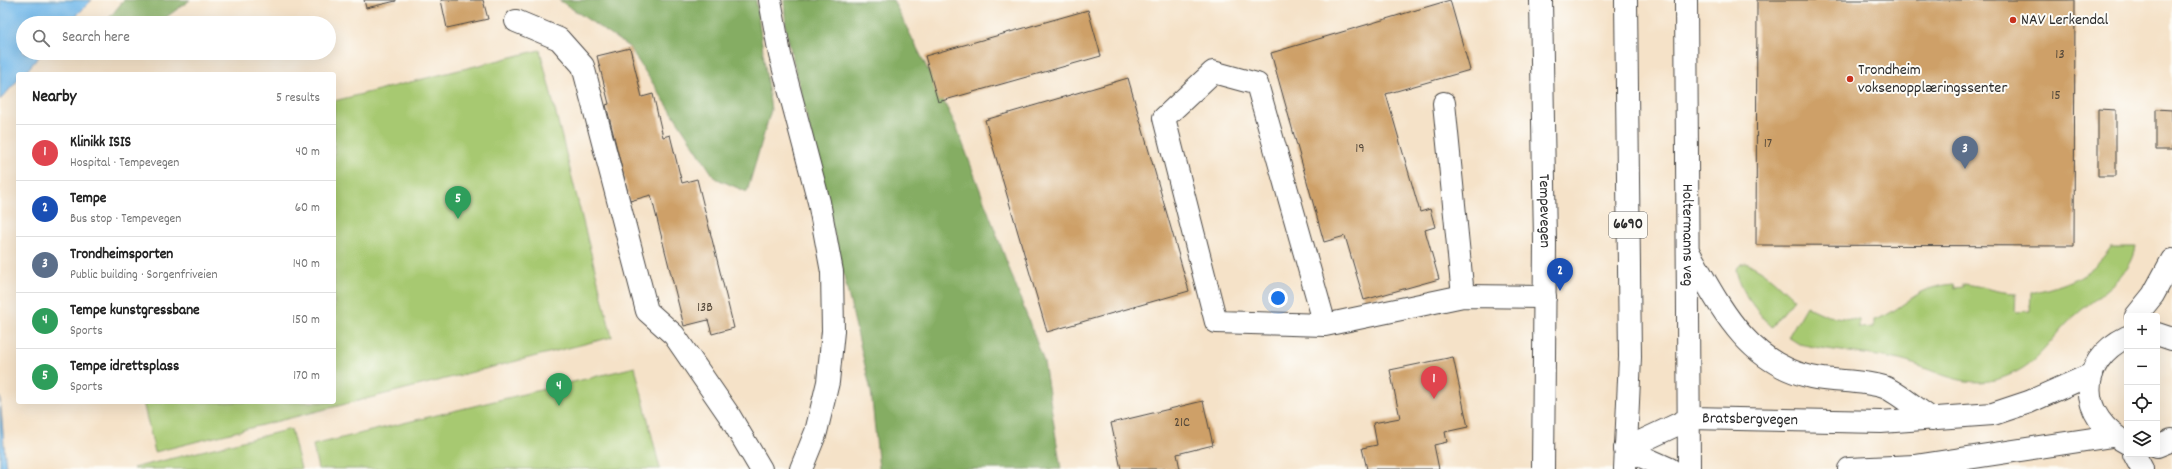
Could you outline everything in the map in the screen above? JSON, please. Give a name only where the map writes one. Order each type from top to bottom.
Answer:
[{"type":"main road","points":[[770,0],[780,54],[819,202],[832,272],[833,331],[828,382],[816,432],[801,469]]},
{"type":"main road","name":"Tempevegen","points":[[1542,0],[1545,297],[1542,469]]},
{"type":"main road","name":"6690","points":[[1625,459],[1630,357],[1626,0]]},
{"type":"main road","name":"Holtermanns veg","points":[[1686,0],[1690,418],[1689,469]]},
{"type":"main road","points":[[516,21],[559,39],[583,66],[647,311],[674,335],[729,415],[761,469]]},
{"type":"main road","points":[[1325,325],[1257,84],[1213,72],[1164,118],[1216,322],[1325,325],[1463,296],[1545,297]]},
{"type":"main road","points":[[1444,102],[1463,296]]},
{"type":"main road","points":[[1688,251],[1721,308],[1737,331],[1749,343],[1772,360],[1785,367],[1811,377],[1884,387],[1932,419]]},
{"type":"main road","points":[[2138,313],[2153,295],[2172,260]]},
{"type":"main road","points":[[2120,439],[2100,423],[2092,408],[2089,391],[2092,374],[2100,357],[2123,335]]},
{"type":"main road","points":[[2160,335],[2172,339]]},
{"type":"main road","name":"Bratsbergvegen","points":[[1625,459],[1690,418],[1881,422],[1993,414],[2029,402],[2092,374]]},
{"type":"main road","points":[[1849,469],[1915,466],[2120,439]]},
{"type":"main road","points":[[2160,445],[2172,440]]},
{"type":"main road","points":[[2136,457],[2142,469]]},
{"type":"main road","points":[[1625,459],[1670,469]]},
{"type":"green space","points":[[124,0],[190,0],[168,16],[111,16]]},
{"type":"green space","points":[[559,0],[756,0],[771,110],[747,192],[715,178],[629,47]]},
{"type":"green space","points":[[784,0],[893,0],[957,128],[1044,362],[1061,469],[879,469],[871,391],[786,30]]},
{"type":"green space","points":[[540,50],[612,337],[155,452],[143,404],[336,404],[336,101]]},
{"type":"green space","points":[[2111,247],[2136,247],[2133,258],[2121,276],[2105,292],[2070,320],[2024,368],[1996,380],[1980,382],[1950,378],[1906,362],[1880,356],[1799,344],[1788,337],[1806,306],[1828,316],[1859,320],[1859,328],[1874,327],[1874,320],[1892,312],[1920,293],[1950,284],[1954,284],[1955,288],[1963,287],[1963,284],[2002,292],[2016,293],[2015,312],[2030,311],[2031,293],[2055,287],[2076,279],[2094,266]]},
{"type":"green space","points":[[1746,263],[1766,274],[1794,299],[1772,327],[1760,314],[1741,285],[1736,269],[1741,264]]},
{"type":"green space","points":[[635,367],[660,469],[318,469],[313,445]]},
{"type":"green space","points":[[291,429],[301,469],[133,468]]},
{"type":"water","points":[[0,0],[92,0],[76,16],[16,16],[16,60],[36,60],[26,72],[16,72],[16,82],[0,100]]},
{"type":"water","points":[[0,397],[6,469],[0,469]]},
{"type":"building","points":[[364,0],[396,0],[396,1],[366,8]]},
{"type":"building","points":[[441,0],[483,0],[488,19],[447,28]]},
{"type":"building","points":[[1450,0],[1470,70],[1386,94],[1420,212],[1430,209],[1435,227],[1425,230],[1439,279],[1364,300],[1345,236],[1324,242],[1271,53]]},
{"type":"building","points":[[1757,0],[2075,0],[2074,246],[1756,245]]},
{"type":"building","points":[[1088,10],[1101,56],[938,102],[925,56]]},
{"type":"building","points":[[630,48],[642,97],[653,94],[663,137],[670,135],[682,183],[697,179],[734,328],[712,334],[708,320],[684,326],[651,195],[630,201],[606,105],[609,104],[597,56]]},
{"type":"building","points":[[1128,78],[1189,291],[1047,332],[985,120]]},
{"type":"building","points":[[2098,109],[2116,110],[2116,176],[2098,176]]},
{"type":"building","points":[[2156,109],[2172,110],[2172,150],[2156,150]]},
{"type":"building","points":[[1453,357],[1468,427],[1445,432],[1447,442],[1434,445],[1439,469],[1367,469],[1362,448],[1377,445],[1373,423],[1400,418],[1390,370]]},
{"type":"building","points":[[1203,401],[1213,445],[1177,454],[1180,469],[1121,469],[1111,423]]},
{"type":"place","name":"NAV Lerkendal","points":[[2013,20]]},
{"type":"place","name":"Trondheim voksenopplæringssenter","points":[[1850,79]]},
{"type":"place","name":"Trondheimsporten","points":[[1965,169]]},
{"type":"place","name":"Tempe idrettsplass","points":[[458,219]]},
{"type":"place","name":"Tempe","points":[[1560,291]]},
{"type":"place","name":"Klinikk ISIS","points":[[1434,399]]},
{"type":"place","name":"Tempe kunstgressbane","points":[[559,406]]}]
